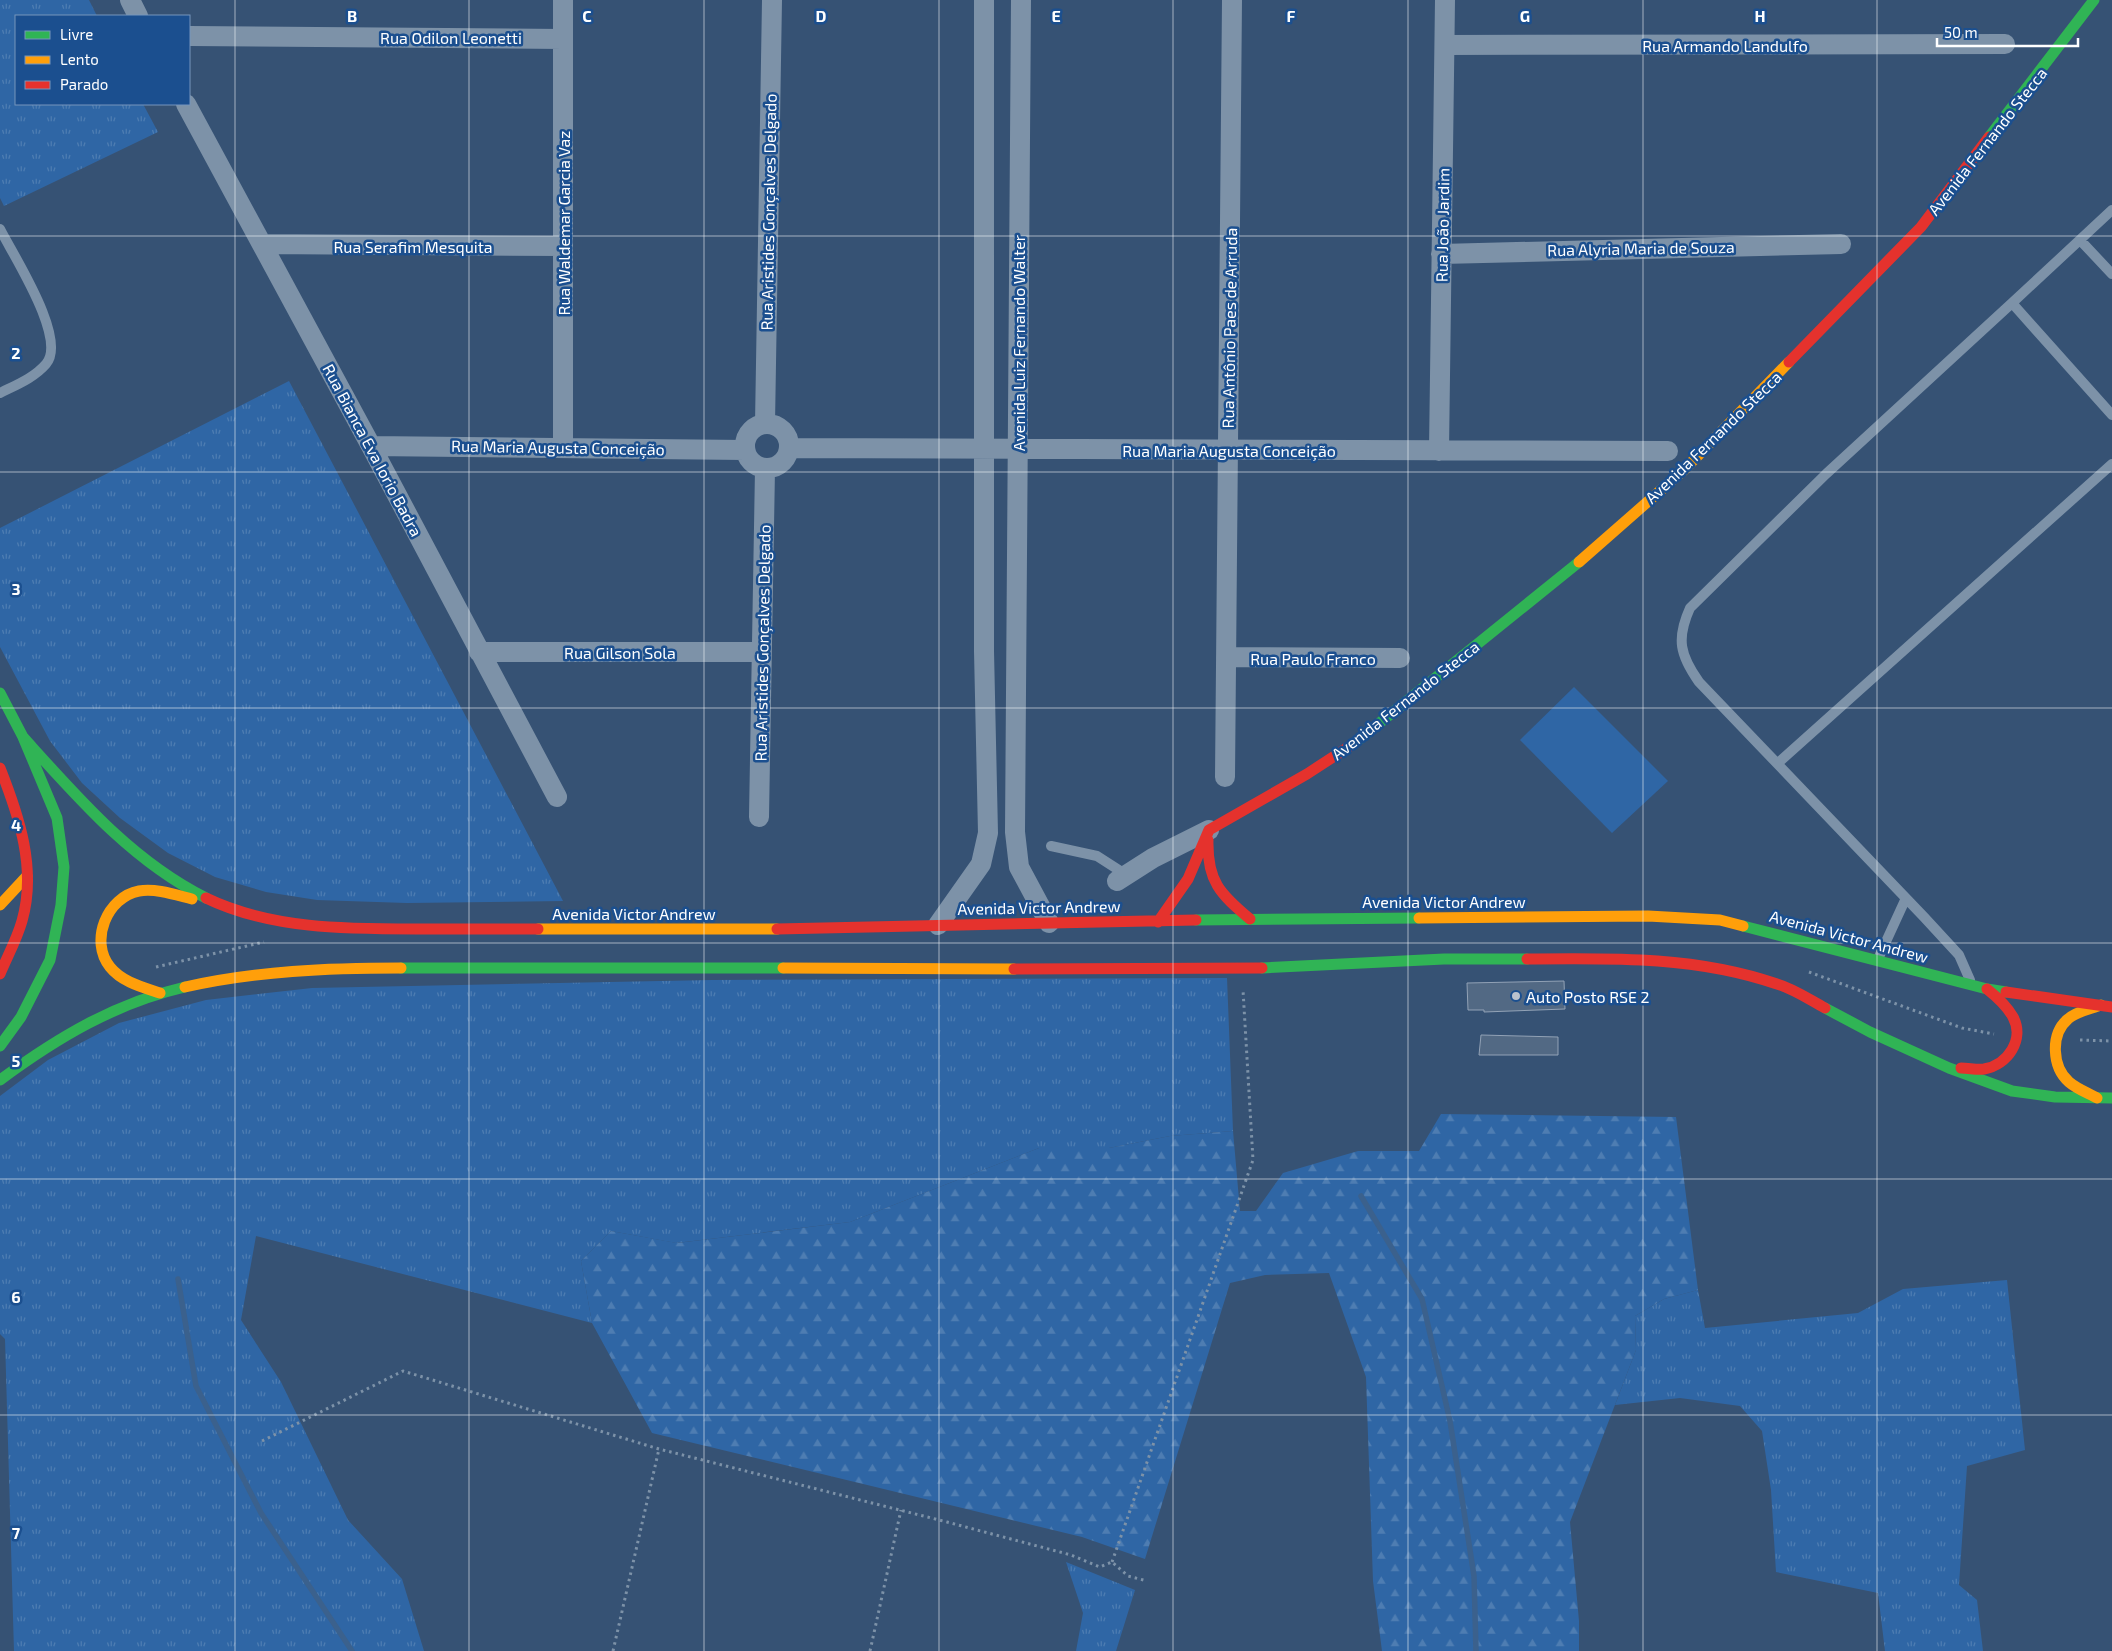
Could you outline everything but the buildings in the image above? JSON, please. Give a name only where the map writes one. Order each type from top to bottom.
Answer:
[{"type":"main road","name":"Avenida Fernando Stecca","points":[[1209,830],[1307,774],[1356,742],[1550,587],[1685,469],[1921,227],[2094,0]]},
{"type":"main road","points":[[0,694],[23,736],[57,818],[64,867],[61,905],[50,960],[21,1016],[0,1046]]},
{"type":"main road","name":"Avenida Victor Andrew","points":[[23,736],[103,826],[149,864],[183,886],[218,904],[291,924],[351,929],[808,929],[1250,919],[1648,916],[1720,920],[1987,989],[2107,1006]]},
{"type":"main road","points":[[0,768],[14,803],[22,834],[28,876],[22,920],[0,974]]},
{"type":"main road","points":[[1209,830],[1207,858],[1209,874],[1217,890],[1250,919]]},
{"type":"main road","points":[[1158,922],[1174,906],[1200,856],[1209,830]]},
{"type":"main road","points":[[0,905],[28,876]]},
{"type":"main road","points":[[160,993],[128,982],[106,961],[101,949],[105,917],[116,903],[127,895],[138,891],[152,891],[218,904]]},
{"type":"main road","points":[[0,1080],[74,1030],[160,993],[274,971],[330,968],[1241,969],[1444,959],[1620,958],[1674,961],[1728,970],[1779,984],[1870,1032],[1949,1068],[2012,1091],[2054,1097],[2112,1098]]},
{"type":"main road","points":[[1949,1068],[1987,1069],[2011,1054],[2018,1039],[2013,1015],[2006,1004],[1987,989]]},
{"type":"main road","points":[[2099,1099],[2068,1081],[2058,1065],[2055,1039],[2059,1028],[2070,1018],[2107,1006]]},
{"type":"street","points":[[130,0],[138,15]]},
{"type":"street","name":"Rua Waldemar Garcia Vaz","points":[[563,0],[563,447]]},
{"type":"street","name":"Rua Aristides Gonçalves Delgado","points":[[765,424],[772,0]]},
{"type":"street","name":"Avenida Luiz Fernando Walter","points":[[938,925],[981,864],[988,833],[984,651],[984,0]]},
{"type":"street","name":"Avenida Luiz Fernando Walter","points":[[1021,0],[1015,832],[1019,867],[1049,923]]},
{"type":"street","name":"Rua Antônio Paes de Arruda","points":[[1225,777],[1232,0]]},
{"type":"street","name":"Rua João Jardim","points":[[1439,451],[1445,0]]},
{"type":"street","name":"Rua Odilon Leonetti","points":[[190,36],[563,38]]},
{"type":"street","name":"Rua Armando Landulfo","points":[[1445,45],[2004,44]]},
{"type":"street","name":"Rua Bianca Eva Iorio Badra","points":[[187,105],[371,446],[557,797]]},
{"type":"street","name":"Rua Serafim Mesquita","points":[[262,244],[563,246]]},
{"type":"street","name":"Rua Alyria Maria de Souza","points":[[1441,254],[1841,244]]},
{"type":"street","points":[[765,424],[773,424],[785,433],[790,448],[788,455],[779,466],[764,469],[752,462],[745,450],[745,442],[752,430],[765,424]]},
{"type":"street","name":"Rua Maria Augusta Conceição","points":[[371,446],[745,450]]},
{"type":"street","name":"Rua Maria Augusta Conceição","points":[[790,448],[1668,451]]},
{"type":"street","name":"Rua Aristides Gonçalves Delgado","points":[[759,817],[764,469]]},
{"type":"street","name":"Avenida Luiz Fernando Walter","points":[[984,651],[999,685],[1009,690],[1015,685]]},
{"type":"street","name":"Rua Gilson Sola","points":[[479,652],[761,652]]},
{"type":"street","name":"Rua Paulo Franco","points":[[1226,657],[1400,658]]},
{"type":"street","name":"Avenida Fernando Stecca","points":[[1121,877],[1209,830]]},
{"type":"lane","points":[[1973,985],[1959,955],[1700,682],[1689,667],[1681,640],[1682,626],[1690,608],[1826,474],[2112,210]]},
{"type":"lane","points":[[0,229],[46,317],[52,344],[47,363],[27,380],[0,393]]},
{"type":"lane","points":[[2080,240],[2112,274]]},
{"type":"lane","points":[[2012,303],[2112,415]]},
{"type":"lane","points":[[1778,763],[2112,464]]},
{"type":"lane","points":[[1051,846],[1098,856],[1121,877]]},
{"type":"lane","points":[[1877,960],[1906,898]]},
{"type":"path","points":[[262,1442],[403,1371],[659,1449],[1071,1555],[1100,1567],[1112,1562],[1253,1160],[1241,969]]},
{"type":"path","points":[[613,1651],[659,1449]]},
{"type":"path","points":[[870,1651],[901,1510]]},
{"type":"path","points":[[1112,1562],[1128,1576],[1147,1581]]},
{"type":"green space","points":[[0,0],[89,0],[96,15],[15,15],[15,105],[144,105],[158,132],[4,206],[0,198]]},
{"type":"green space","points":[[289,381],[563,901],[407,903],[317,900],[266,892],[215,877],[168,853],[120,818],[82,783],[50,741],[0,647],[0,528]]},
{"type":"green space","points":[[1574,687],[1668,781],[1612,833],[1520,740]]},
{"type":"green space","points":[[1227,978],[1233,1131],[1170,1136],[1109,1148],[1039,1148],[850,1222],[676,1243],[611,1231],[581,1261],[592,1323],[256,1236],[241,1320],[281,1382],[348,1520],[402,1579],[424,1651],[14,1651],[5,1339],[0,1334],[0,1096],[48,1060],[119,1023],[206,1000],[312,988],[712,980]]},
{"type":"green space","points":[[1441,1114],[1676,1117],[1698,1290],[1664,1299],[1635,1316],[1636,1350],[1570,1522],[1579,1621],[1579,1651],[1382,1651],[1373,1581],[1366,1377],[1329,1273],[1265,1275],[1230,1283],[1145,1559],[1082,1537],[652,1433],[592,1323],[581,1261],[611,1231],[677,1243],[850,1222],[1039,1148],[1109,1148],[1170,1136],[1233,1131],[1240,1211],[1256,1211],[1283,1173],[1358,1151],[1419,1151]]},
{"type":"green space","points":[[2007,1280],[2025,1450],[1967,1466],[1959,1585],[1977,1600],[1983,1651],[1885,1651],[1878,1593],[1776,1572],[1771,1490],[1762,1431],[1740,1406],[1680,1398],[1615,1405],[1636,1350],[1635,1316],[1664,1299],[1698,1290],[1705,1328],[1858,1313],[1903,1289]]},
{"type":"green space","points":[[1066,1562],[1135,1590],[1116,1651],[1076,1651],[1083,1613]]},
{"type":"waterway","points":[[1361,1196],[1422,1299],[1450,1421],[1474,1576],[1476,1651]]},
{"type":"waterway","points":[[178,1279],[196,1386],[261,1513],[352,1651]]},
{"type":"traffic: fast","points":[[1989,137],[2094,0]]},
{"type":"traffic: fast","points":[[1356,742],[1579,562]]},
{"type":"traffic: fast","points":[[0,693],[23,737],[57,818],[64,867],[61,905],[50,960],[21,1017],[0,1046]]},
{"type":"traffic: fast","points":[[23,737],[64,783],[130,847],[179,883],[206,898]]},
{"type":"traffic: fast","points":[[1196,920],[1419,918]]},
{"type":"traffic: fast","points":[[1743,926],[1987,989],[2006,992]]},
{"type":"traffic: fast","points":[[1262,968],[1444,959],[1527,959]]},
{"type":"traffic: fast","points":[[401,968],[783,968]]},
{"type":"traffic: fast","points":[[0,1080],[65,1036],[111,1012],[135,1002],[185,987]]},
{"type":"traffic: fast","points":[[1825,1008],[1870,1032],[1949,1068],[2012,1091],[2055,1097],[2112,1098]]},
{"type":"traffic: slow","points":[[1579,562],[1685,469],[1789,362]]},
{"type":"traffic: slow","points":[[0,905],[27,876]]},
{"type":"traffic: slow","points":[[160,993],[120,977],[110,967],[104,957],[101,945],[105,921],[110,911],[118,902],[128,895],[139,891],[159,891],[192,899]]},
{"type":"traffic: slow","points":[[1419,918],[1648,916],[1720,920],[1743,926]]},
{"type":"traffic: slow","points":[[538,929],[777,929]]},
{"type":"traffic: slow","points":[[185,987],[238,977],[292,971],[401,968]]},
{"type":"traffic: slow","points":[[783,968],[1014,969]]},
{"type":"traffic: slow","points":[[2097,1098],[2075,1087],[2063,1076],[2056,1059],[2055,1050],[2058,1033],[2068,1019],[2080,1012],[2101,1005]]},
{"type":"traffic: jam","points":[[1789,362],[1921,227],[1989,137]]},
{"type":"traffic: jam","points":[[1158,922],[1188,879],[1209,830],[1307,774],[1356,742]]},
{"type":"traffic: jam","points":[[0,768],[14,805],[24,843],[28,882],[22,921],[0,974]]},
{"type":"traffic: jam","points":[[1208,840],[1210,866],[1217,886],[1250,919]]},
{"type":"traffic: jam","points":[[206,898],[256,916],[309,925],[363,929],[538,929]]},
{"type":"traffic: jam","points":[[777,929],[1196,920]]},
{"type":"traffic: jam","points":[[1527,959],[1622,959],[1716,968],[1783,986],[1825,1008]]},
{"type":"traffic: jam","points":[[1014,969],[1262,968]]},
{"type":"traffic: jam","points":[[1961,1068],[1984,1069],[1993,1067],[2007,1057],[2015,1042],[2017,1034],[2013,1017],[2008,1009],[1987,989]]},
{"type":"traffic: jam","points":[[2006,992],[2112,1007]]},
{"type":"place","name":"Auto Posto RSE 2","points":[[1516,996]]}]
